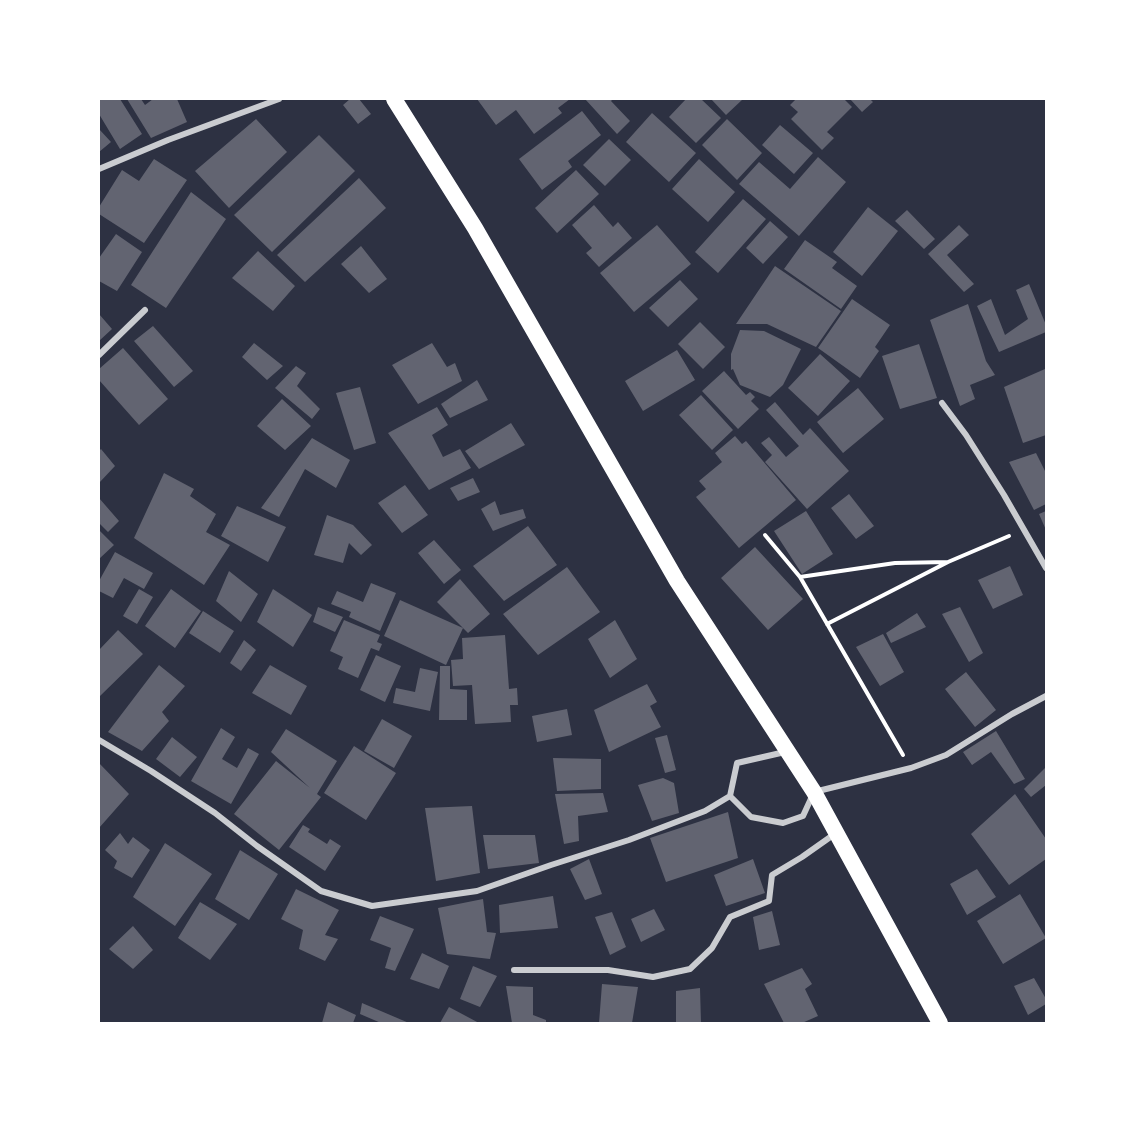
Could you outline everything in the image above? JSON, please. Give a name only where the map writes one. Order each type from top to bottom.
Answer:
[{"type":"highway","points":[[394,99],[475,228],[678,581],[814,792],[940,1023]]},
{"type":"street","points":[[99,169],[168,140],[279,99]]},
{"type":"street","points":[[99,355],[146,310]]},
{"type":"street","points":[[942,403],[1004,495],[1046,568]]},
{"type":"street","points":[[730,796],[751,817],[783,823],[803,816],[814,792],[912,768],[946,755],[1046,696]]},
{"type":"street","points":[[99,740],[215,813],[321,891],[372,906],[477,891],[705,812],[730,796],[736,763],[788,752]]},
{"type":"street","points":[[514,970],[608,970],[653,977],[690,969],[712,948],[730,917],[769,902],[772,874],[802,857],[836,833]]},
{"type":"path","points":[[827,624],[948,562],[1023,530]]},
{"type":"path","points":[[765,535],[800,578],[912,768]]},
{"type":"path","points":[[800,578],[895,563],[948,562]]},
{"type":"building","points":[[99,99],[120,99],[142,134],[120,149],[99,114]]},
{"type":"building","points":[[127,99],[141,99],[145,105],[153,99],[177,99],[187,122],[151,138]]},
{"type":"building","points":[[350,99],[359,99],[371,114],[358,124],[343,105]]},
{"type":"building","points":[[477,99],[570,99],[558,108],[562,113],[534,134],[516,110],[496,125]]},
{"type":"building","points":[[585,99],[613,99],[611,101],[630,121],[617,134]]},
{"type":"building","points":[[686,99],[701,99],[721,118],[696,143],[669,117]]},
{"type":"building","points":[[711,99],[743,99],[726,115]]},
{"type":"building","points":[[796,99],[844,99],[852,107],[827,132],[834,138],[822,150],[791,119],[798,112],[790,105]]},
{"type":"building","points":[[850,99],[870,99],[873,102],[862,112]]},
{"type":"building","points":[[582,111],[601,135],[568,161],[572,167],[542,190],[519,159]]},
{"type":"building","points":[[652,113],[696,153],[669,182],[626,142]]},
{"type":"building","points":[[256,119],[287,152],[229,208],[195,171]]},
{"type":"building","points":[[727,119],[762,153],[737,180],[702,145]]},
{"type":"building","points":[[780,125],[813,153],[794,174],[762,145]]},
{"type":"building","points":[[99,129],[111,142],[99,152]]},
{"type":"building","points":[[319,135],[355,171],[272,252],[234,215]]},
{"type":"building","points":[[609,139],[631,160],[605,186],[583,165]]},
{"type":"building","points":[[818,157],[846,182],[799,236],[739,184],[759,162],[790,189]]},
{"type":"building","points":[[154,159],[187,180],[144,243],[99,214],[99,207],[122,170],[139,181]]},
{"type":"building","points":[[699,159],[735,192],[708,222],[672,189]]},
{"type":"building","points":[[576,170],[599,194],[557,233],[535,208]]},
{"type":"building","points":[[359,178],[386,208],[305,282],[277,255]]},
{"type":"building","points":[[191,192],[226,219],[166,308],[131,285]]},
{"type":"building","points":[[743,199],[766,219],[718,273],[695,252]]},
{"type":"building","points":[[594,205],[613,227],[618,222],[632,238],[599,267],[586,253],[592,248],[572,225]]},
{"type":"building","points":[[868,207],[898,231],[862,276],[833,252]]},
{"type":"building","points":[[907,210],[935,239],[924,249],[895,221]]},
{"type":"building","points":[[770,221],[788,237],[763,264],[746,248]]},
{"type":"building","points":[[657,225],[691,264],[634,312],[600,273]]},
{"type":"building","points":[[959,225],[969,235],[947,255],[974,284],[964,292],[928,254]]},
{"type":"building","points":[[116,234],[142,252],[117,291],[99,281],[99,258]]},
{"type":"building","points":[[805,240],[837,262],[832,268],[857,286],[841,309],[784,269]]},
{"type":"building","points":[[361,246],[387,279],[369,293],[341,264]]},
{"type":"building","points":[[258,251],[295,286],[273,311],[232,278]]},
{"type":"building","points":[[775,266],[841,311],[816,347],[767,324],[736,324]]},
{"type":"building","points":[[680,280],[698,299],[668,327],[649,308]]},
{"type":"building","points":[[1029,284],[1046,325],[1046,332],[999,352],[977,306],[991,299],[1005,335],[1028,319],[1016,290]]},
{"type":"building","points":[[852,299],[890,325],[875,347],[879,351],[860,378],[818,348]]},
{"type":"building","points":[[968,304],[986,361],[995,375],[970,385],[975,399],[960,406],[930,320]]},
{"type":"building","points":[[99,314],[112,329],[99,341]]},
{"type":"building","points":[[700,322],[725,347],[703,369],[678,344]]},
{"type":"building","points":[[153,326],[193,371],[174,387],[134,341]]},
{"type":"building","points":[[740,330],[764,331],[801,349],[783,385],[770,397],[740,385],[733,369],[731,370],[731,354]]},
{"type":"building","points":[[254,343],[283,366],[267,380],[242,357]]},
{"type":"building","points":[[432,343],[447,367],[455,363],[462,381],[418,404],[392,365]]},
{"type":"building","points":[[919,344],[937,398],[900,409],[882,356]]},
{"type":"building","points":[[123,348],[168,399],[139,425],[99,380],[99,369]]},
{"type":"building","points":[[677,350],[695,380],[643,411],[625,381]]},
{"type":"building","points":[[820,354],[850,381],[818,416],[788,388]]},
{"type":"building","points":[[296,366],[306,373],[297,386],[320,409],[312,419],[275,388]]},
{"type":"building","points":[[1045,369],[1046,435],[1023,443],[1004,387]]},
{"type":"building","points":[[724,371],[746,395],[750,392],[755,397],[751,401],[759,409],[738,429],[702,391]]},
{"type":"building","points":[[477,380],[488,400],[450,418],[441,404]]},
{"type":"building","points":[[360,387],[376,443],[354,450],[336,393]]},
{"type":"building","points":[[858,388],[884,419],[843,453],[817,422]]},
{"type":"building","points":[[701,395],[733,430],[712,450],[679,415]]},
{"type":"building","points":[[282,399],[311,426],[285,450],[257,426]]},
{"type":"building","points":[[775,402],[803,435],[810,428],[849,471],[807,509],[765,462],[772,455],[761,443],[769,437],[786,457],[799,446],[766,410]]},
{"type":"building","points":[[437,407],[448,425],[432,435],[443,457],[460,449],[471,468],[429,490],[388,433]]},
{"type":"building","points":[[511,423],[525,445],[479,469],[465,451]]},
{"type":"building","points":[[735,436],[742,444],[746,441],[796,500],[739,548],[696,497],[706,489],[699,481],[722,462],[715,453]]},
{"type":"building","points":[[312,438],[350,460],[336,488],[305,469],[279,517],[261,508]]},
{"type":"building","points":[[101,449],[115,466],[99,483],[99,451]]},
{"type":"building","points":[[1036,453],[1046,473],[1046,504],[1034,510],[1009,462]]},
{"type":"building","points":[[164,473],[194,489],[190,496],[216,514],[206,532],[230,545],[204,585],[134,538]]},
{"type":"building","points":[[473,478],[480,492],[458,501],[450,488]]},
{"type":"building","points":[[405,485],[428,515],[402,533],[378,503]]},
{"type":"building","points":[[849,494],[874,526],[856,539],[831,508]]},
{"type":"building","points":[[99,498],[119,521],[108,532],[99,523]]},
{"type":"building","points":[[495,501],[500,515],[523,509],[526,518],[493,531],[481,509]]},
{"type":"building","points":[[237,506],[286,527],[268,562],[221,536]]},
{"type":"building","points":[[806,511],[833,554],[802,574],[774,531]]},
{"type":"building","points":[[1046,511],[1046,530],[1039,514]]},
{"type":"building","points":[[327,515],[353,525],[372,545],[361,555],[349,543],[343,563],[314,555]]},
{"type":"building","points":[[528,526],[557,565],[504,601],[473,566]]},
{"type":"building","points":[[99,530],[114,545],[99,559]]},
{"type":"building","points":[[434,540],[461,570],[444,584],[418,553]]},
{"type":"building","points":[[755,547],[803,599],[768,630],[721,578]]},
{"type":"building","points":[[115,552],[153,573],[144,589],[124,578],[113,598],[99,591],[99,581]]},
{"type":"building","points":[[1010,566],[1023,595],[993,609],[978,580]]},
{"type":"building","points":[[567,567],[600,612],[538,655],[503,614]]},
{"type":"building","points":[[229,571],[258,594],[241,622],[216,601]]},
{"type":"building","points":[[460,579],[490,614],[468,633],[437,602]]},
{"type":"building","points":[[371,583],[396,593],[380,631],[349,617],[351,612],[331,604],[337,591],[363,602]]},
{"type":"building","points":[[139,589],[153,597],[137,624],[123,616]]},
{"type":"building","points":[[171,589],[201,611],[175,648],[145,626]]},
{"type":"building","points":[[273,589],[312,615],[293,647],[257,622]]},
{"type":"building","points":[[400,600],[463,628],[446,665],[384,636]]},
{"type":"building","points":[[318,607],[343,617],[335,632],[313,622]]},
{"type":"building","points":[[960,607],[983,653],[969,662],[942,614]]},
{"type":"building","points":[[203,611],[234,631],[220,653],[189,633]]},
{"type":"building","points":[[917,613],[926,627],[891,643],[886,633]]},
{"type":"building","points":[[344,620],[380,635],[377,642],[382,644],[379,651],[371,648],[358,678],[338,669],[343,657],[330,651]]},
{"type":"building","points":[[615,620],[637,659],[610,678],[588,639]]},
{"type":"building","points":[[118,630],[143,654],[99,697],[99,650]]},
{"type":"building","points":[[883,634],[904,672],[880,686],[856,647]]},
{"type":"building","points":[[505,635],[509,689],[517,688],[518,705],[510,705],[511,722],[475,724],[472,685],[453,686],[451,660],[463,659],[462,638]]},
{"type":"building","points":[[244,640],[256,650],[241,671],[230,663]]},
{"type":"building","points":[[376,655],[401,666],[385,702],[360,690]]},
{"type":"building","points":[[159,665],[185,686],[162,712],[169,721],[142,751],[108,732]]},
{"type":"building","points":[[270,665],[307,686],[291,715],[252,693]]},
{"type":"building","points":[[440,666],[450,666],[450,689],[467,690],[467,720],[439,720]]},
{"type":"building","points":[[420,668],[438,672],[430,711],[393,703],[396,688],[415,692]]},
{"type":"building","points":[[966,672],[996,710],[975,727],[945,689]]},
{"type":"building","points":[[647,684],[657,702],[650,706],[661,727],[609,752],[594,710]]},
{"type":"building","points":[[567,709],[572,735],[537,742],[532,716]]},
{"type":"building","points":[[382,719],[412,736],[394,768],[364,751]]},
{"type":"building","points":[[221,728],[235,737],[222,759],[237,768],[248,748],[259,754],[231,804],[191,781]]},
{"type":"building","points":[[286,729],[337,761],[317,794],[321,797],[279,850],[234,814],[276,761],[310,788],[271,752]]},
{"type":"building","points":[[996,731],[1025,779],[1014,784],[991,752],[972,765],[963,752]]},
{"type":"building","points":[[667,735],[676,770],[665,773],[655,738]]},
{"type":"building","points":[[172,737],[197,757],[180,777],[156,759]]},
{"type":"building","points":[[354,746],[396,773],[366,820],[324,793]]},
{"type":"building","points":[[553,758],[601,759],[601,789],[557,791]]},
{"type":"building","points":[[99,763],[129,794],[99,828]]},
{"type":"building","points":[[1046,767],[1046,785],[1031,797],[1024,789]]},
{"type":"building","points":[[663,778],[674,783],[679,813],[652,821],[638,785]]},
{"type":"building","points":[[603,793],[608,812],[578,816],[579,841],[564,844],[555,794]]},
{"type":"building","points":[[1015,794],[1046,839],[1046,859],[1009,885],[971,834]]},
{"type":"building","points":[[472,806],[480,873],[436,881],[425,808]]},
{"type":"building","points":[[728,812],[738,858],[666,882],[650,838]]},
{"type":"building","points":[[303,825],[310,829],[308,832],[327,844],[330,839],[341,846],[325,871],[289,847]]},
{"type":"building","points":[[120,833],[128,844],[133,837],[150,850],[132,878],[114,868],[117,861],[105,850]]},
{"type":"building","points":[[483,835],[535,835],[539,863],[488,869]]},
{"type":"building","points":[[165,843],[212,874],[175,926],[133,897]]},
{"type":"building","points":[[240,850],[278,874],[249,920],[215,899]]},
{"type":"building","points":[[589,859],[602,894],[585,900],[570,869]]},
{"type":"building","points":[[753,859],[765,893],[726,906],[714,875]]},
{"type":"building","points":[[977,869],[996,897],[967,915],[950,884]]},
{"type":"building","points":[[296,889],[339,910],[325,935],[338,939],[325,961],[299,949],[303,930],[281,919]]},
{"type":"building","points":[[1020,894],[1046,938],[1003,964],[977,921]]},
{"type":"building","points":[[553,896],[558,928],[500,933],[499,905]]},
{"type":"building","points":[[483,899],[487,932],[496,933],[490,959],[447,954],[438,908]]},
{"type":"building","points":[[200,902],[237,924],[210,960],[178,938]]},
{"type":"building","points":[[654,909],[665,930],[641,942],[631,919]]},
{"type":"building","points":[[772,911],[780,945],[759,950],[753,917]]},
{"type":"building","points":[[612,912],[626,947],[610,955],[595,917]]},
{"type":"building","points":[[380,916],[414,929],[395,971],[385,968],[391,948],[370,940]]},
{"type":"building","points":[[133,926],[153,950],[133,969],[109,949]]},
{"type":"building","points":[[422,953],[449,966],[439,989],[410,979]]},
{"type":"building","points":[[473,966],[497,976],[480,1007],[460,999]]},
{"type":"building","points":[[802,968],[812,984],[805,989],[818,1016],[802,1023],[784,1023],[764,984]]},
{"type":"building","points":[[1034,978],[1046,999],[1046,1004],[1028,1015],[1014,986]]},
{"type":"building","points":[[602,984],[638,987],[632,1023],[599,1023]]},
{"type":"building","points":[[506,986],[533,987],[533,1015],[546,1020],[546,1023],[512,1023]]},
{"type":"building","points":[[700,988],[701,1023],[676,1023],[676,991]]},
{"type":"building","points":[[328,1002],[356,1015],[353,1023],[322,1023]]},
{"type":"building","points":[[362,1003],[409,1023],[381,1023],[360,1014]]},
{"type":"building","points":[[449,1007],[479,1023],[440,1023]]}]
